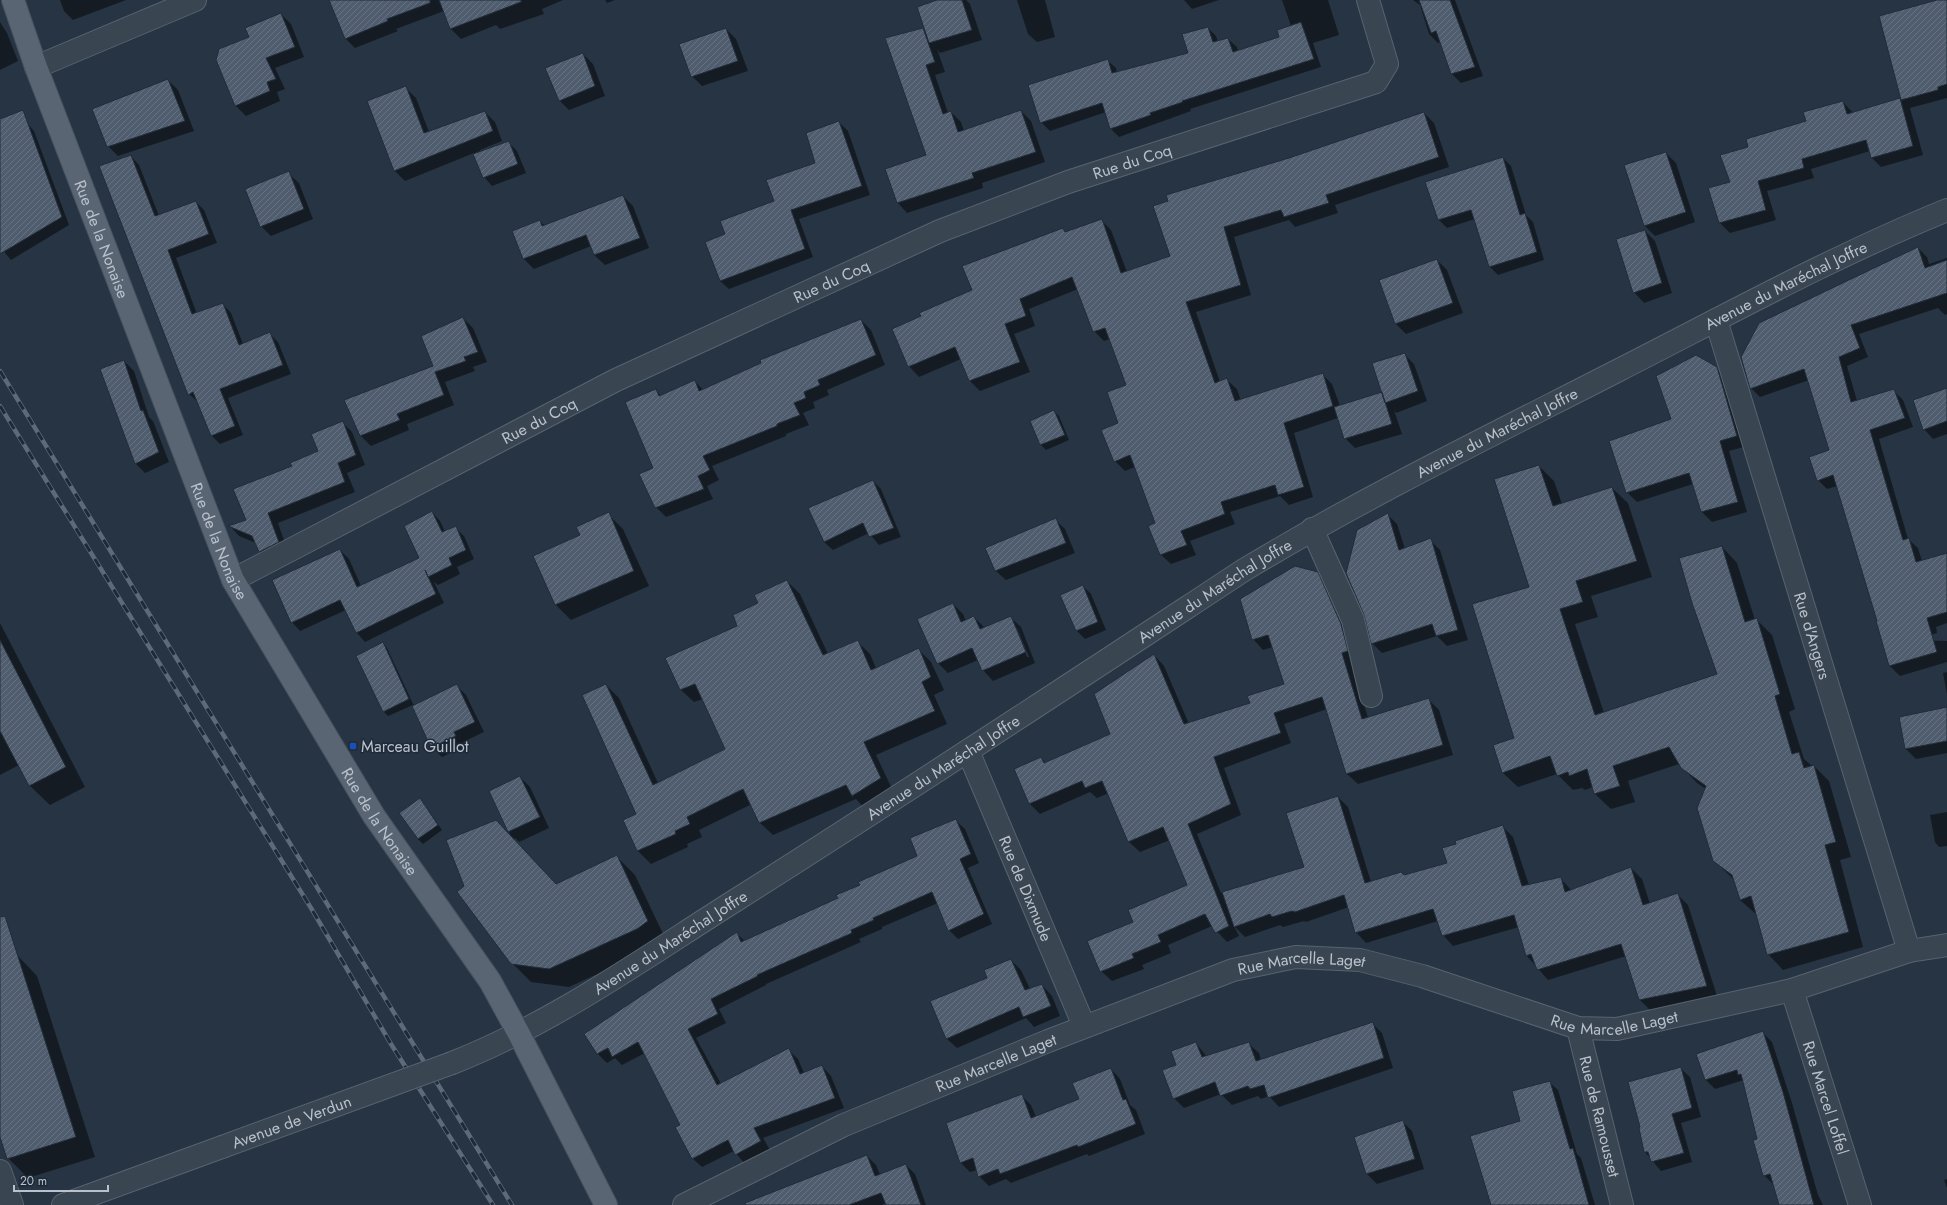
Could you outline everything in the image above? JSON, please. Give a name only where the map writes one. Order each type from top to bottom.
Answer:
[{"type":"main road","name":"Rue de la Nonaise","points":[[13,0],[36,67],[233,580],[374,816],[481,968],[519,1034],[606,1205]]},
{"type":"street","points":[[36,67],[195,0]]},
{"type":"street","name":"Rue du Coq","points":[[233,580],[616,380],[940,232],[1068,182],[1376,82],[1387,64],[1368,0]]},
{"type":"street","name":"Avenue du Maréchal Joffre","points":[[519,1034],[567,1007],[754,889],[1244,570],[1312,529],[1374,495],[1716,320],[1823,267],[1947,210]]},
{"type":"street","name":"Rue d'Angers","points":[[1716,320],[1909,951]]},
{"type":"street","points":[[1312,529],[1353,620],[1371,696]]},
{"type":"street","name":"Rue de Dixmude","points":[[968,751],[1084,1026]]},
{"type":"street","name":"Rue Marcelle Laget","points":[[684,1205],[844,1125],[1084,1026],[1233,970],[1296,957],[1360,960],[1422,976],[1578,1028],[1617,1029],[1792,990],[1909,951],[1947,945]]},
{"type":"street","name":"Rue Marcel Loffel","points":[[1792,990],[1860,1205]]},
{"type":"street","name":"Rue de Ramousset","points":[[1578,1028],[1622,1205]]},
{"type":"street","name":"Avenue de Verdun","points":[[63,1205],[88,1200],[222,1147],[452,1063],[519,1034]]},
{"type":"street","points":[[0,1171],[12,1205]]},
{"type":"building","points":[[329,0],[430,0],[430,3],[387,19],[388,21],[345,39]]},
{"type":"building","points":[[439,0],[521,0],[521,2],[450,29]]},
{"type":"building","points":[[937,0],[962,0],[972,30],[929,43],[917,7]]},
{"type":"building","points":[[1419,0],[1450,0],[1475,67],[1451,74],[1436,31],[1431,33]]},
{"type":"building","points":[[1937,0],[1947,0],[1947,84],[1938,87],[1938,90],[1901,100],[1879,16]]},
{"type":"building","points":[[281,13],[295,47],[266,58],[276,79],[267,82],[270,91],[235,106],[216,60],[219,49],[249,37],[245,28]]},
{"type":"building","points":[[1301,22],[1314,59],[1182,101],[1183,102],[1150,113],[1151,115],[1110,129],[1102,103],[1040,123],[1028,85],[1108,59],[1112,73],[1188,53],[1182,34],[1208,27],[1213,42],[1228,38],[1233,52],[1279,37],[1277,30]]},
{"type":"building","points":[[726,28],[738,61],[691,77],[679,44]]},
{"type":"building","points":[[923,28],[935,62],[926,65],[943,114],[951,111],[958,132],[1021,110],[1036,152],[972,173],[974,178],[897,203],[885,169],[926,155],[885,38]]},
{"type":"building","points":[[583,53],[595,86],[559,101],[545,68]]},
{"type":"building","points":[[168,79],[185,121],[107,147],[92,109]]},
{"type":"building","points":[[406,86],[424,133],[485,111],[493,131],[394,171],[367,101]]},
{"type":"building","points":[[1900,98],[1913,146],[1871,158],[1866,140],[1802,159],[1804,168],[1758,181],[1766,210],[1719,223],[1708,188],[1730,182],[1720,155],[1748,147],[1746,139],[1806,121],[1803,112],[1843,101],[1847,114]]},
{"type":"building","points":[[23,110],[62,217],[0,254],[0,119]]},
{"type":"building","points":[[1424,112],[1439,157],[1326,195],[1329,203],[1284,217],[1281,210],[1224,227],[1241,285],[1186,302],[1215,383],[1227,378],[1235,401],[1323,373],[1333,406],[1284,423],[1304,487],[1278,495],[1275,485],[1221,502],[1225,514],[1181,531],[1187,545],[1160,555],[1148,526],[1155,523],[1130,455],[1114,462],[1101,430],[1118,423],[1107,392],[1126,385],[1105,328],[1093,332],[1072,277],[1020,299],[1026,316],[1005,324],[1020,362],[969,381],[955,347],[908,367],[892,329],[921,316],[919,313],[972,290],[962,266],[1063,228],[1065,232],[1102,219],[1121,273],[1170,256],[1153,206],[1168,201],[1166,195],[1289,158]]},
{"type":"building","points":[[839,121],[862,186],[791,210],[805,249],[720,281],[705,242],[725,234],[720,221],[774,201],[766,180],[815,163],[806,133]]},
{"type":"building","points":[[509,141],[518,164],[483,178],[473,154]]},
{"type":"building","points":[[1666,152],[1686,212],[1644,226],[1624,165]]},
{"type":"building","points":[[131,155],[155,216],[196,201],[209,234],[168,250],[192,314],[223,303],[239,345],[270,332],[283,365],[220,389],[235,426],[211,436],[193,392],[188,395],[99,166]]},
{"type":"building","points":[[1503,157],[1520,215],[1525,213],[1537,252],[1489,267],[1471,210],[1438,220],[1425,182]]},
{"type":"building","points":[[289,171],[304,209],[260,227],[245,189]]},
{"type":"building","points":[[623,195],[640,238],[594,255],[586,235],[523,259],[512,231],[540,220],[542,226]]},
{"type":"building","points":[[1645,230],[1662,283],[1633,293],[1616,239]]},
{"type":"building","points":[[1918,247],[1925,268],[1947,260],[1947,293],[1851,325],[1860,348],[1839,357],[1851,402],[1894,389],[1905,418],[1870,430],[1903,540],[1909,538],[1916,562],[1947,553],[1947,612],[1927,618],[1937,652],[1889,666],[1833,475],[1817,481],[1809,457],[1829,450],[1804,369],[1750,389],[1741,357],[1759,323]]},
{"type":"building","points":[[1437,259],[1453,303],[1395,324],[1379,280]]},
{"type":"building","points":[[463,317],[478,352],[464,357],[466,361],[435,372],[444,395],[397,414],[400,420],[360,436],[344,400],[433,366],[421,336]]},
{"type":"building","points":[[861,319],[876,355],[818,380],[820,385],[804,392],[806,398],[794,403],[800,415],[703,456],[710,470],[698,476],[704,489],[655,508],[639,474],[653,468],[625,402],[656,389],[659,396],[695,380],[699,391],[761,363],[760,360]]},
{"type":"building","points":[[1405,353],[1418,391],[1385,403],[1372,363]]},
{"type":"building","points":[[1696,355],[1717,367],[1737,436],[1720,441],[1738,502],[1701,512],[1689,473],[1626,493],[1609,441],[1671,419],[1656,376]]},
{"type":"building","points":[[124,360],[141,411],[143,410],[159,452],[135,464],[100,369]]},
{"type":"building","points":[[1947,388],[1947,421],[1923,430],[1913,400]]},
{"type":"building","points":[[1382,392],[1392,424],[1344,439],[1334,407]]},
{"type":"building","points":[[1054,410],[1065,435],[1040,445],[1030,421]]},
{"type":"building","points":[[343,421],[356,455],[338,463],[345,482],[268,513],[279,542],[259,552],[252,536],[228,526],[246,520],[233,489],[292,466],[290,463],[318,451],[311,434]]},
{"type":"building","points":[[1539,465],[1553,506],[1612,487],[1637,561],[1576,581],[1583,602],[1560,609],[1595,715],[1717,674],[1692,603],[1679,558],[1722,546],[1745,622],[1757,618],[1780,694],[1775,696],[1792,754],[1799,752],[1804,768],[1814,765],[1836,842],[1825,845],[1849,932],[1767,955],[1751,896],[1740,900],[1732,875],[1713,861],[1697,808],[1706,786],[1681,768],[1669,747],[1613,766],[1620,786],[1594,794],[1587,769],[1569,776],[1568,772],[1557,776],[1550,756],[1502,773],[1493,745],[1514,738],[1472,604],[1529,587],[1494,479]]},
{"type":"building","points":[[873,480],[894,528],[869,537],[863,523],[824,542],[808,508]]},
{"type":"building","points":[[432,511],[442,532],[456,526],[466,550],[449,558],[452,565],[428,577],[436,594],[356,633],[340,600],[291,623],[272,580],[340,549],[357,587],[419,558],[404,526]]},
{"type":"building","points":[[609,512],[634,571],[555,605],[533,556],[580,535],[576,527]]},
{"type":"building","points":[[1388,513],[1399,550],[1431,538],[1458,630],[1436,636],[1432,624],[1371,644],[1364,615],[1346,573],[1357,530]]},
{"type":"building","points":[[1056,518],[1066,543],[995,571],[985,548]]},
{"type":"building","points":[[1295,566],[1318,572],[1341,624],[1348,651],[1342,653],[1362,719],[1429,698],[1443,745],[1346,774],[1322,697],[1274,713],[1281,733],[1214,757],[1231,804],[1188,824],[1229,926],[1215,933],[1205,914],[1158,935],[1161,942],[1132,954],[1134,958],[1100,972],[1087,941],[1133,922],[1128,910],[1187,885],[1163,827],[1128,842],[1102,781],[1085,788],[1082,781],[1029,804],[1014,769],[1041,757],[1044,763],[1110,734],[1094,694],[1154,654],[1184,724],[1250,703],[1247,696],[1284,684],[1268,635],[1252,640],[1240,599]]},
{"type":"building","points":[[787,580],[823,655],[858,640],[871,670],[919,648],[931,677],[922,682],[935,711],[864,742],[881,778],[852,796],[846,785],[759,823],[743,789],[687,817],[690,824],[675,831],[676,834],[637,851],[623,820],[636,814],[582,695],[606,684],[653,785],[725,749],[695,684],[680,690],[665,658],[737,626],[733,615],[758,603],[754,595]]},
{"type":"building","points":[[1083,585],[1098,622],[1076,631],[1060,595]]},
{"type":"building","points":[[953,603],[961,622],[974,616],[980,629],[1011,616],[1026,652],[982,671],[972,648],[937,664],[917,619]]},
{"type":"building","points":[[0,640],[66,767],[29,786],[0,731]]},
{"type":"building","points":[[383,642],[409,699],[383,712],[356,656]]},
{"type":"building","points":[[457,684],[475,722],[454,732],[456,736],[431,748],[412,706]]},
{"type":"building","points":[[1947,707],[1947,741],[1905,749],[1899,717]]},
{"type":"building","points":[[520,776],[540,817],[508,832],[489,791]]},
{"type":"building","points":[[1338,796],[1365,883],[1401,872],[1404,875],[1447,863],[1442,848],[1456,844],[1455,841],[1503,825],[1522,886],[1561,877],[1565,892],[1631,867],[1643,905],[1678,893],[1707,986],[1639,1000],[1621,944],[1537,970],[1531,954],[1526,956],[1514,915],[1442,936],[1433,909],[1355,933],[1344,895],[1295,912],[1292,911],[1272,917],[1270,914],[1234,927],[1222,892],[1304,867],[1286,813]]},
{"type":"building","points":[[420,798],[438,825],[418,839],[399,813]]},
{"type":"building","points":[[956,819],[971,854],[960,859],[984,914],[948,931],[932,892],[873,918],[874,920],[851,930],[852,933],[757,975],[758,976],[711,999],[718,1014],[688,1029],[717,1085],[789,1048],[800,1074],[822,1065],[835,1098],[754,1128],[761,1141],[735,1155],[728,1140],[692,1159],[675,1127],[680,1125],[638,1042],[612,1057],[608,1048],[597,1054],[584,1034],[737,932],[741,942],[838,898],[836,895],[860,885],[858,882],[917,856],[910,838]]},
{"type":"building","points":[[496,820],[556,884],[617,855],[648,921],[637,929],[549,969],[511,964],[457,892],[464,886],[446,840]]},
{"type":"building","points":[[5,916],[76,1137],[7,1159],[0,1137],[0,917]]},
{"type":"building","points":[[1011,959],[1025,990],[1042,984],[1051,1006],[1023,1017],[1019,1007],[946,1039],[930,1001],[987,978],[984,970]]},
{"type":"building","points":[[1373,1022],[1384,1058],[1268,1098],[1264,1085],[1250,1089],[1248,1086],[1220,1096],[1215,1082],[1173,1099],[1162,1070],[1176,1065],[1171,1051],[1196,1042],[1202,1057],[1249,1042],[1256,1061]]},
{"type":"building","points":[[1763,1031],[1783,1092],[1814,1205],[1779,1205],[1770,1174],[1763,1176],[1753,1140],[1757,1139],[1741,1074],[1738,1075],[1737,1070],[1705,1080],[1696,1054]]},
{"type":"building","points":[[1681,1067],[1692,1108],[1672,1114],[1684,1153],[1651,1162],[1648,1152],[1644,1152],[1640,1127],[1628,1082]]},
{"type":"building","points":[[1111,1068],[1123,1100],[1126,1099],[1136,1124],[1078,1147],[1077,1145],[1000,1174],[998,1169],[978,1177],[973,1158],[960,1163],[946,1123],[1022,1094],[1031,1118],[1079,1099],[1072,1083]]},
{"type":"building","points":[[1550,1081],[1570,1149],[1573,1148],[1589,1205],[1491,1205],[1470,1136],[1520,1121],[1512,1091]]},
{"type":"building","points":[[1403,1120],[1415,1159],[1366,1174],[1354,1137]]},
{"type":"building","points":[[867,1155],[875,1176],[906,1164],[921,1205],[886,1205],[881,1193],[849,1205],[746,1205],[745,1203]]},
{"type":"railway","points":[[0,371],[512,1205]]},
{"type":"railway","points":[[0,406],[311,908],[391,1044],[493,1205]]},
{"type":"place","name":"Marceau Guillot","points":[[353,746]]}]
